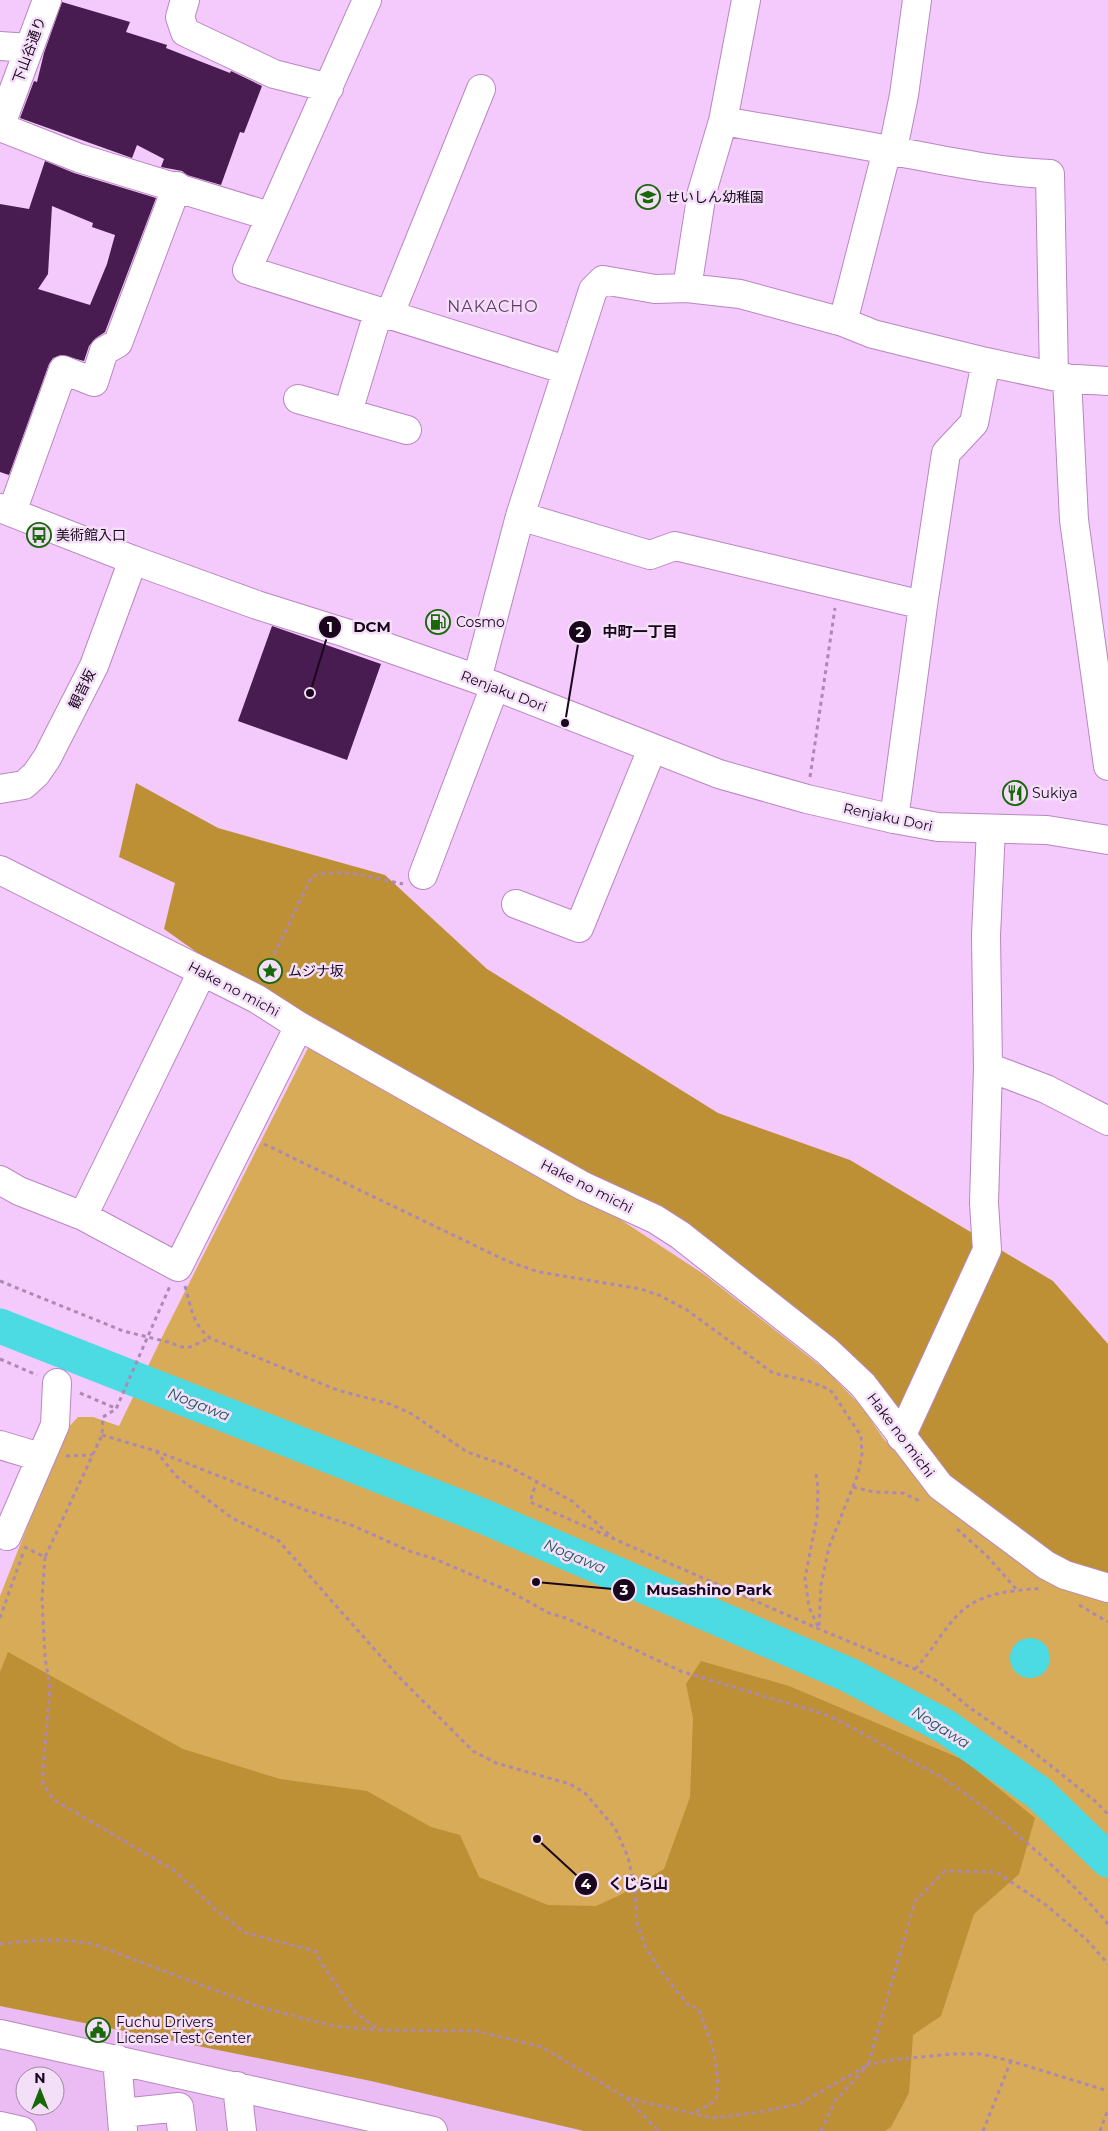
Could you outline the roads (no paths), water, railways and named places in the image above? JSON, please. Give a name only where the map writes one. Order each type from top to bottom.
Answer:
[{"type":"street","name":"下山谷通り","points":[[0,127],[47,0]]},
{"type":"street","points":[[185,0],[180,17],[185,32],[274,74],[329,88]]},
{"type":"street","points":[[367,0],[247,270],[566,370]]},
{"type":"street","points":[[687,288],[702,192],[723,121],[746,0]]},
{"type":"street","points":[[843,322],[887,150],[895,139],[904,95],[917,0]]},
{"type":"street","points":[[0,46],[29,48]]},
{"type":"street","points":[[348,412],[383,314],[481,89]]},
{"type":"street","points":[[723,121],[966,166],[1018,173],[1050,174],[1060,377],[1074,520],[1108,766]]},
{"type":"street","points":[[0,127],[79,158],[177,186],[270,216]]},
{"type":"street","points":[[6,510],[63,370],[94,382],[104,351],[118,343],[177,186]]},
{"type":"street","points":[[424,875],[486,683],[520,516],[566,370],[594,290],[603,280],[655,289],[687,288],[740,294],[843,322],[873,334],[986,362],[1060,377],[1108,381]]},
{"type":"street","points":[[894,820],[946,453],[974,423],[986,362]]},
{"type":"street","points":[[298,399],[407,430]]},
{"type":"street","name":"Renjaku Dori","points":[[6,510],[133,560],[257,605],[346,633],[486,683],[719,774],[807,799],[894,820],[938,827],[1047,830],[1108,840]]},
{"type":"street","points":[[520,516],[650,555],[675,546],[923,605]]},
{"type":"street","name":"観音坂","points":[[0,789],[24,785],[36,774],[47,758],[94,666],[133,560]]},
{"type":"street","points":[[516,904],[579,928],[652,749]]},
{"type":"street","points":[[901,1437],[987,1250],[984,1203],[988,1067],[986,935],[991,829]]},
{"type":"street","name":"Hake no michi","points":[[0,870],[257,999],[299,1026],[583,1186],[655,1219],[680,1235],[827,1351],[864,1385],[901,1437],[940,1486],[1046,1566],[1065,1575],[1108,1588]]},
{"type":"street","points":[[83,1216],[202,972]]},
{"type":"street","points":[[0,1180],[20,1191],[83,1216],[178,1267],[299,1026]]},
{"type":"street","points":[[988,1067],[1046,1089],[1108,1121]]},
{"type":"street","points":[[10,1539],[40,1457],[55,1425],[57,1383]]},
{"type":"street","points":[[0,1445],[40,1457]]},
{"type":"street","points":[[0,2034],[433,2131]]},
{"type":"street","points":[[117,2059],[123,2122],[179,2108],[182,2131]]},
{"type":"street","points":[[237,2086],[242,2131]]},
{"type":"street","points":[[0,2126],[22,2131]]},
{"type":"waterway","name":"Nogawa","points":[[0,1326],[485,1517],[849,1675],[946,1727],[1039,1793],[1108,1860]]},
{"type":"place","name":"せいしん幼稚園","points":[[648,197]]},
{"type":"place","name":"美術館入口","points":[[39,535]]},
{"type":"place","name":"Cosmo","points":[[438,622]]},
{"type":"place","name":"DCM","points":[[310,693]]},
{"type":"place","name":"中町一丁目","points":[[565,723]]},
{"type":"place","name":"Sukiya","points":[[1015,793]]},
{"type":"place","name":"ムジナ坂","points":[[270,971]]},
{"type":"place","name":"Musashino Park","points":[[536,1582]]},
{"type":"place","name":"くじら山","points":[[537,1839]]},
{"type":"place","name":"Fuchu Drivers License Test Center","points":[[98,2030]]},
{"type":"district","name":"NAKACHO","points":[[493,306]]}]
